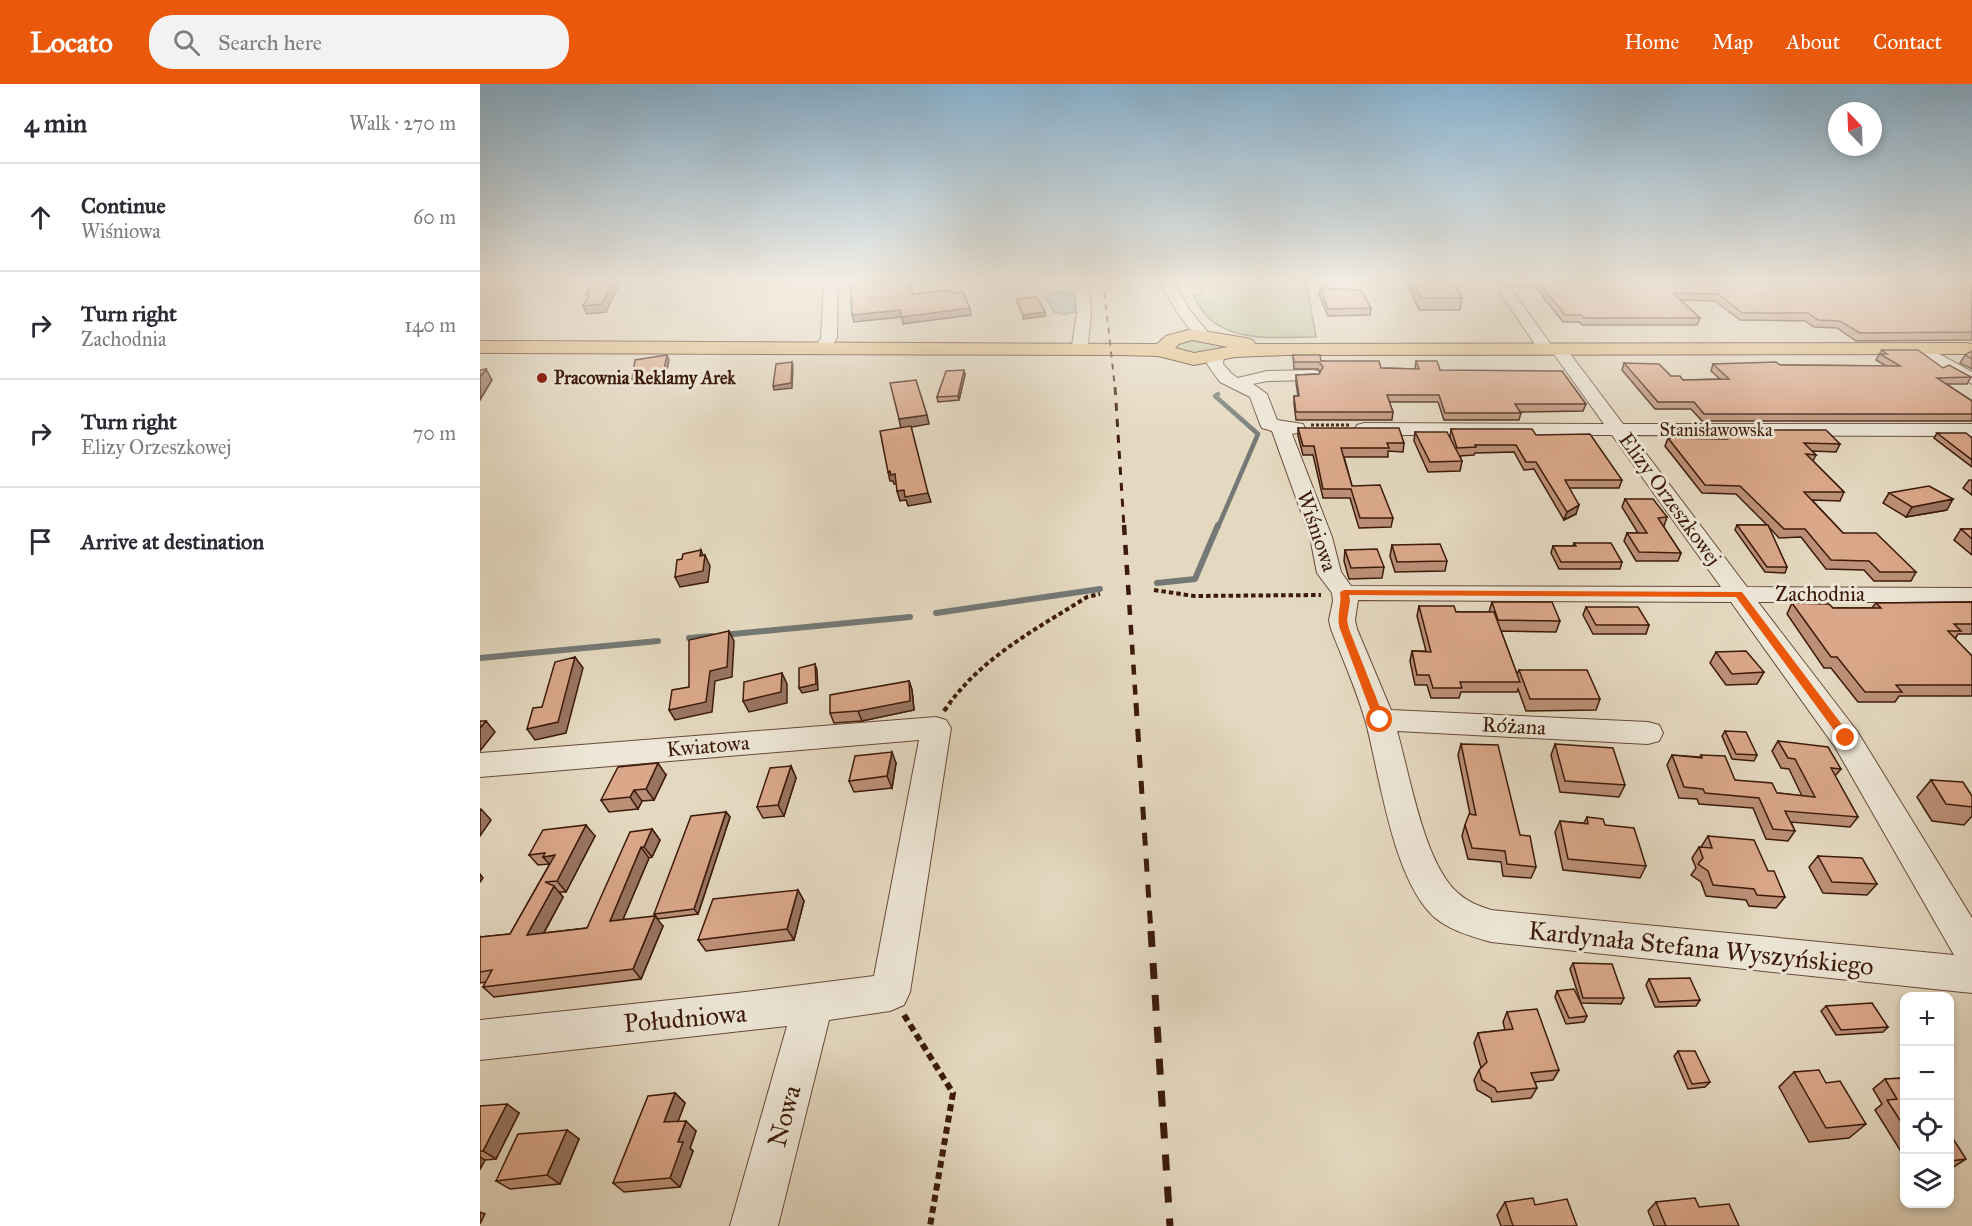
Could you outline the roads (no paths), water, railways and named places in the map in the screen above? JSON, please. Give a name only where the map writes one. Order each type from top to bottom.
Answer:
[{"type":"main road","points":[[480,345],[1120,349],[1176,347],[1202,336],[1221,350],[1545,347],[1936,347],[1970,349]]},
{"type":"main road","points":[[480,345],[1145,344],[1176,347],[1204,359],[1221,350],[1288,345],[1970,349]]},
{"type":"street","points":[[825,344],[830,338],[830,333]]},
{"type":"street","points":[[1080,345],[1081,333]]},
{"type":"street","points":[[1176,347],[1183,333]]},
{"type":"street","name":"Elizy Orzeszkowej","points":[[1535,333],[1545,347],[1619,429],[1846,738],[1972,952]]},
{"type":"street","name":"Wiśniowa","points":[[1176,347],[1211,383],[1248,397],[1261,406]]},
{"type":"street","name":"Wiśniowa","points":[[1221,350],[1215,364],[1219,372],[1258,394],[1269,424],[1280,428],[1321,537],[1329,573],[1344,592],[1346,601],[1342,620],[1344,629],[1380,720],[1395,784],[1419,861],[1425,876],[1439,898]]},
{"type":"street","points":[[1923,350],[1972,379]]},
{"type":"street","points":[[1237,383],[1267,376],[1312,375]]},
{"type":"street","points":[[1280,428],[1315,428]]},
{"type":"street","name":"Stanisławowska","points":[[1350,429],[1972,430]]},
{"type":"street","name":"Zachodnia","points":[[1344,592],[1972,595]]},
{"type":"street","name":"Różana","points":[[1380,720],[1648,733]]},
{"type":"street","name":"Kwiatowa","points":[[480,765],[936,728],[890,992]]},
{"type":"street","name":"Kardynała Stefana Wyszyńskiego","points":[[1439,898],[1461,916],[1491,926],[1972,975]]},
{"type":"street","name":"Południowa","points":[[480,1040],[813,1005],[890,992]]},
{"type":"street","name":"Nowa","points":[[754,1226],[813,1005]]},
{"type":"waterway","points":[[1218,394],[1215,396],[1258,434],[1218,527]]},
{"type":"waterway","points":[[1157,583],[1195,579],[1218,525]]},
{"type":"waterway","points":[[936,613],[1100,589]]},
{"type":"waterway","points":[[723,635],[910,617]]},
{"type":"waterway","points":[[689,638],[712,636]]},
{"type":"waterway","points":[[480,658],[658,641]]},
{"type":"railway","points":[[1109,333],[1115,388]]},
{"type":"railway","points":[[1115,387],[1124,527]]},
{"type":"railway","points":[[1124,525],[1136,704]]},
{"type":"railway","points":[[1136,703],[1151,933]]},
{"type":"railway","points":[[1151,931],[1170,1226]]},
{"type":"place","name":"Pracownia Reklamy Arek","points":[[542,378]]}]
